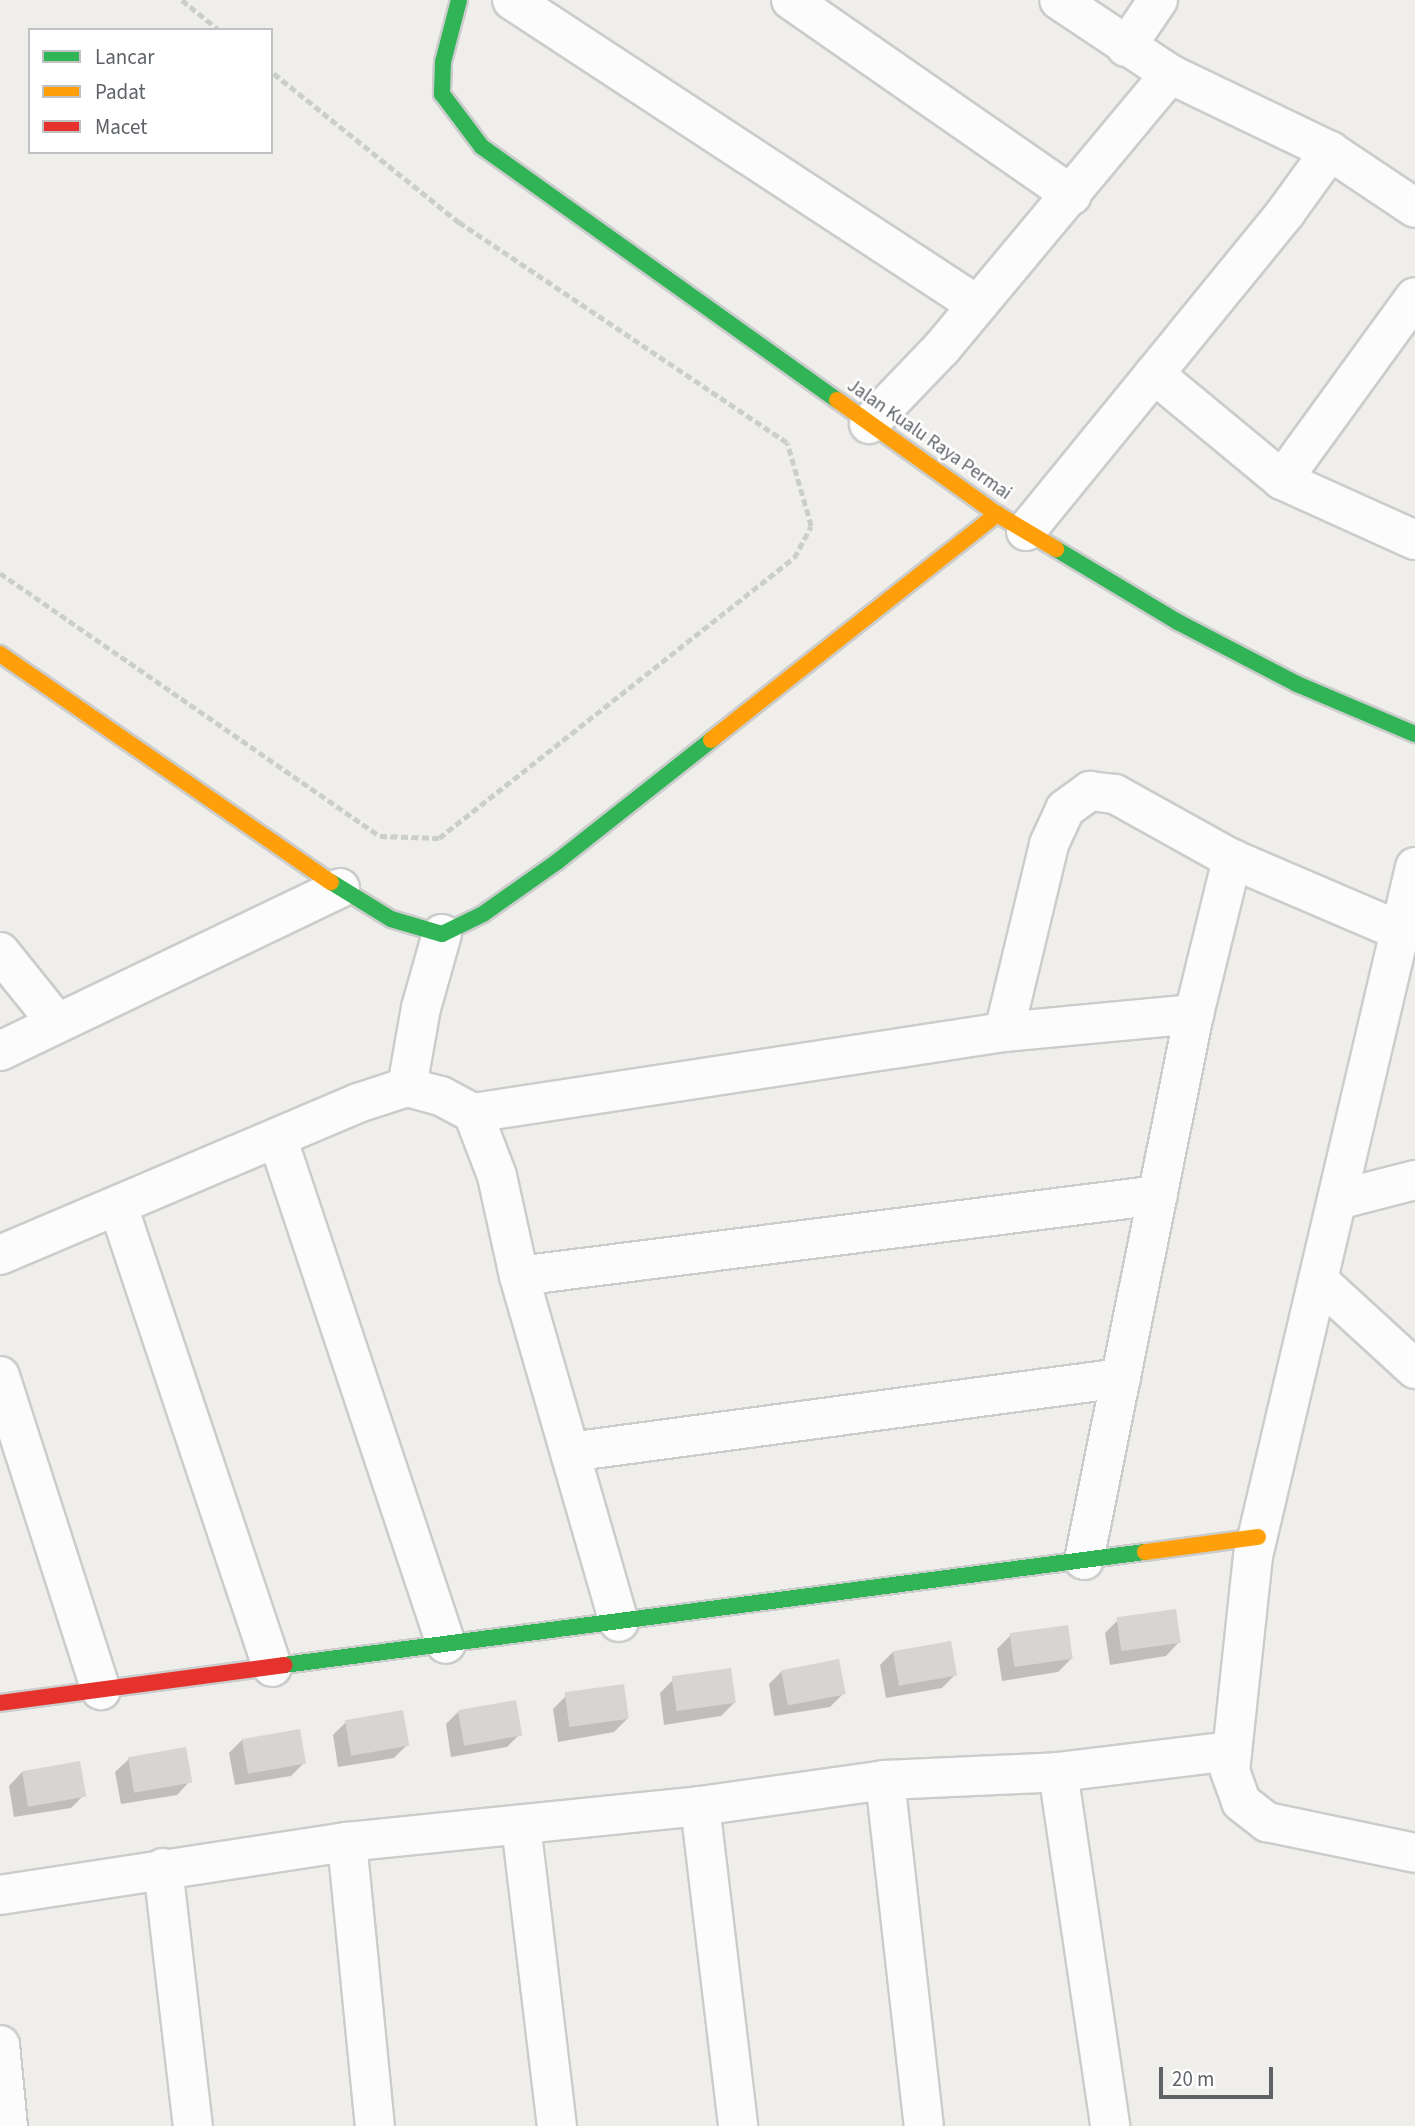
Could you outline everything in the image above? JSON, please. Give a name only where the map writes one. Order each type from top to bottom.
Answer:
[{"type":"street","name":"Jalan Kualu Raya Permai","points":[[459,0],[443,62],[442,94],[482,147],[869,424],[1012,522],[1178,622],[1297,684],[1415,734]]},
{"type":"street","points":[[512,0],[976,305]]},
{"type":"street","points":[[791,0],[1072,195]]},
{"type":"street","points":[[1059,0],[1170,74],[1331,150],[1415,208]]},
{"type":"street","points":[[1126,47],[1158,0]]},
{"type":"street","points":[[869,424],[1072,195],[1170,74]]},
{"type":"street","points":[[0,654],[340,888],[391,919],[442,934],[483,914],[558,861],[1012,522],[1154,374],[1331,150]]},
{"type":"street","points":[[1282,481],[1408,321]]},
{"type":"street","points":[[1154,374],[1282,481],[1415,540]]},
{"type":"street","points":[[1004,1032],[1049,845],[1065,809],[1090,791],[1115,794],[1232,859],[1400,931]]},
{"type":"street","points":[[1084,1560],[1194,1014],[1232,859]]},
{"type":"street","points":[[1415,867],[1258,1537],[1230,1771],[1241,1802],[1267,1822],[1415,1853]]},
{"type":"street","points":[[0,1051],[340,888]]},
{"type":"street","points":[[407,1087],[421,1008],[442,934]]},
{"type":"street","points":[[0,952],[58,1023]]},
{"type":"street","points":[[0,1255],[278,1140],[358,1102],[407,1087],[441,1096],[473,1113],[1004,1032],[1194,1014]]},
{"type":"street","points":[[473,1113],[497,1176],[519,1276],[619,1622]]},
{"type":"street","points":[[278,1140],[446,1644]]},
{"type":"street","points":[[1337,1200],[1415,1180]]},
{"type":"street","points":[[519,1276],[1158,1195]]},
{"type":"street","points":[[118,1206],[272,1667]]},
{"type":"street","points":[[1318,1280],[1415,1369]]},
{"type":"street","points":[[0,1376],[101,1690]]},
{"type":"street","points":[[570,1452],[1121,1378]]},
{"type":"street","points":[[0,1703],[1258,1537]]},
{"type":"street","points":[[0,1895],[347,1842],[700,1806],[885,1780],[1058,1772],[1232,1751]]},
{"type":"street","points":[[1058,1772],[1110,2126]]},
{"type":"street","points":[[885,1780],[924,2126]]},
{"type":"street","points":[[700,1806],[738,2126]]},
{"type":"street","points":[[521,1825],[557,2126]]},
{"type":"street","points":[[347,1842],[375,2126]]},
{"type":"street","points":[[163,1868],[193,2126]]},
{"type":"street","points":[[0,2045],[8,2126]]},
{"type":"path","points":[[182,0],[217,28]]},
{"type":"path","points":[[0,573],[380,836],[439,838],[794,558],[811,526],[787,443],[459,223],[273,74]]},
{"type":"building","points":[[1176,1609],[1181,1643],[1121,1651],[1117,1617]]},
{"type":"building","points":[[1068,1625],[1073,1659],[1014,1667],[1010,1633]]},
{"type":"building","points":[[951,1641],[957,1675],[899,1686],[893,1651]]},
{"type":"building","points":[[839,1659],[846,1694],[788,1706],[781,1670]]},
{"type":"building","points":[[731,1668],[736,1703],[676,1711],[672,1676]]},
{"type":"building","points":[[624,1684],[629,1719],[569,1727],[565,1692]]},
{"type":"building","points":[[516,1700],[522,1735],[464,1746],[458,1710]]},
{"type":"building","points":[[403,1710],[409,1745],[351,1756],[345,1720]]},
{"type":"building","points":[[300,1729],[306,1763],[248,1774],[242,1739]]},
{"type":"building","points":[[186,1747],[192,1782],[134,1793],[128,1757]]},
{"type":"building","points":[[80,1761],[86,1796],[28,1807],[22,1771]]},
{"type":"traffic: fast","points":[[459,0],[443,62],[442,94],[482,147],[837,400]]},
{"type":"traffic: fast","points":[[1056,549],[1178,622],[1297,684],[1415,734]]},
{"type":"traffic: fast","points":[[331,882],[391,919],[442,934],[483,914],[558,861],[711,740]]},
{"type":"traffic: fast","points":[[284,1665],[1145,1552]]},
{"type":"traffic: slow","points":[[837,400],[997,514],[1056,549]]},
{"type":"traffic: slow","points":[[711,740],[997,514]]},
{"type":"traffic: slow","points":[[0,654],[331,882]]},
{"type":"traffic: slow","points":[[1145,1552],[1258,1537]]},
{"type":"traffic: jam","points":[[0,1703],[284,1665]]}]
